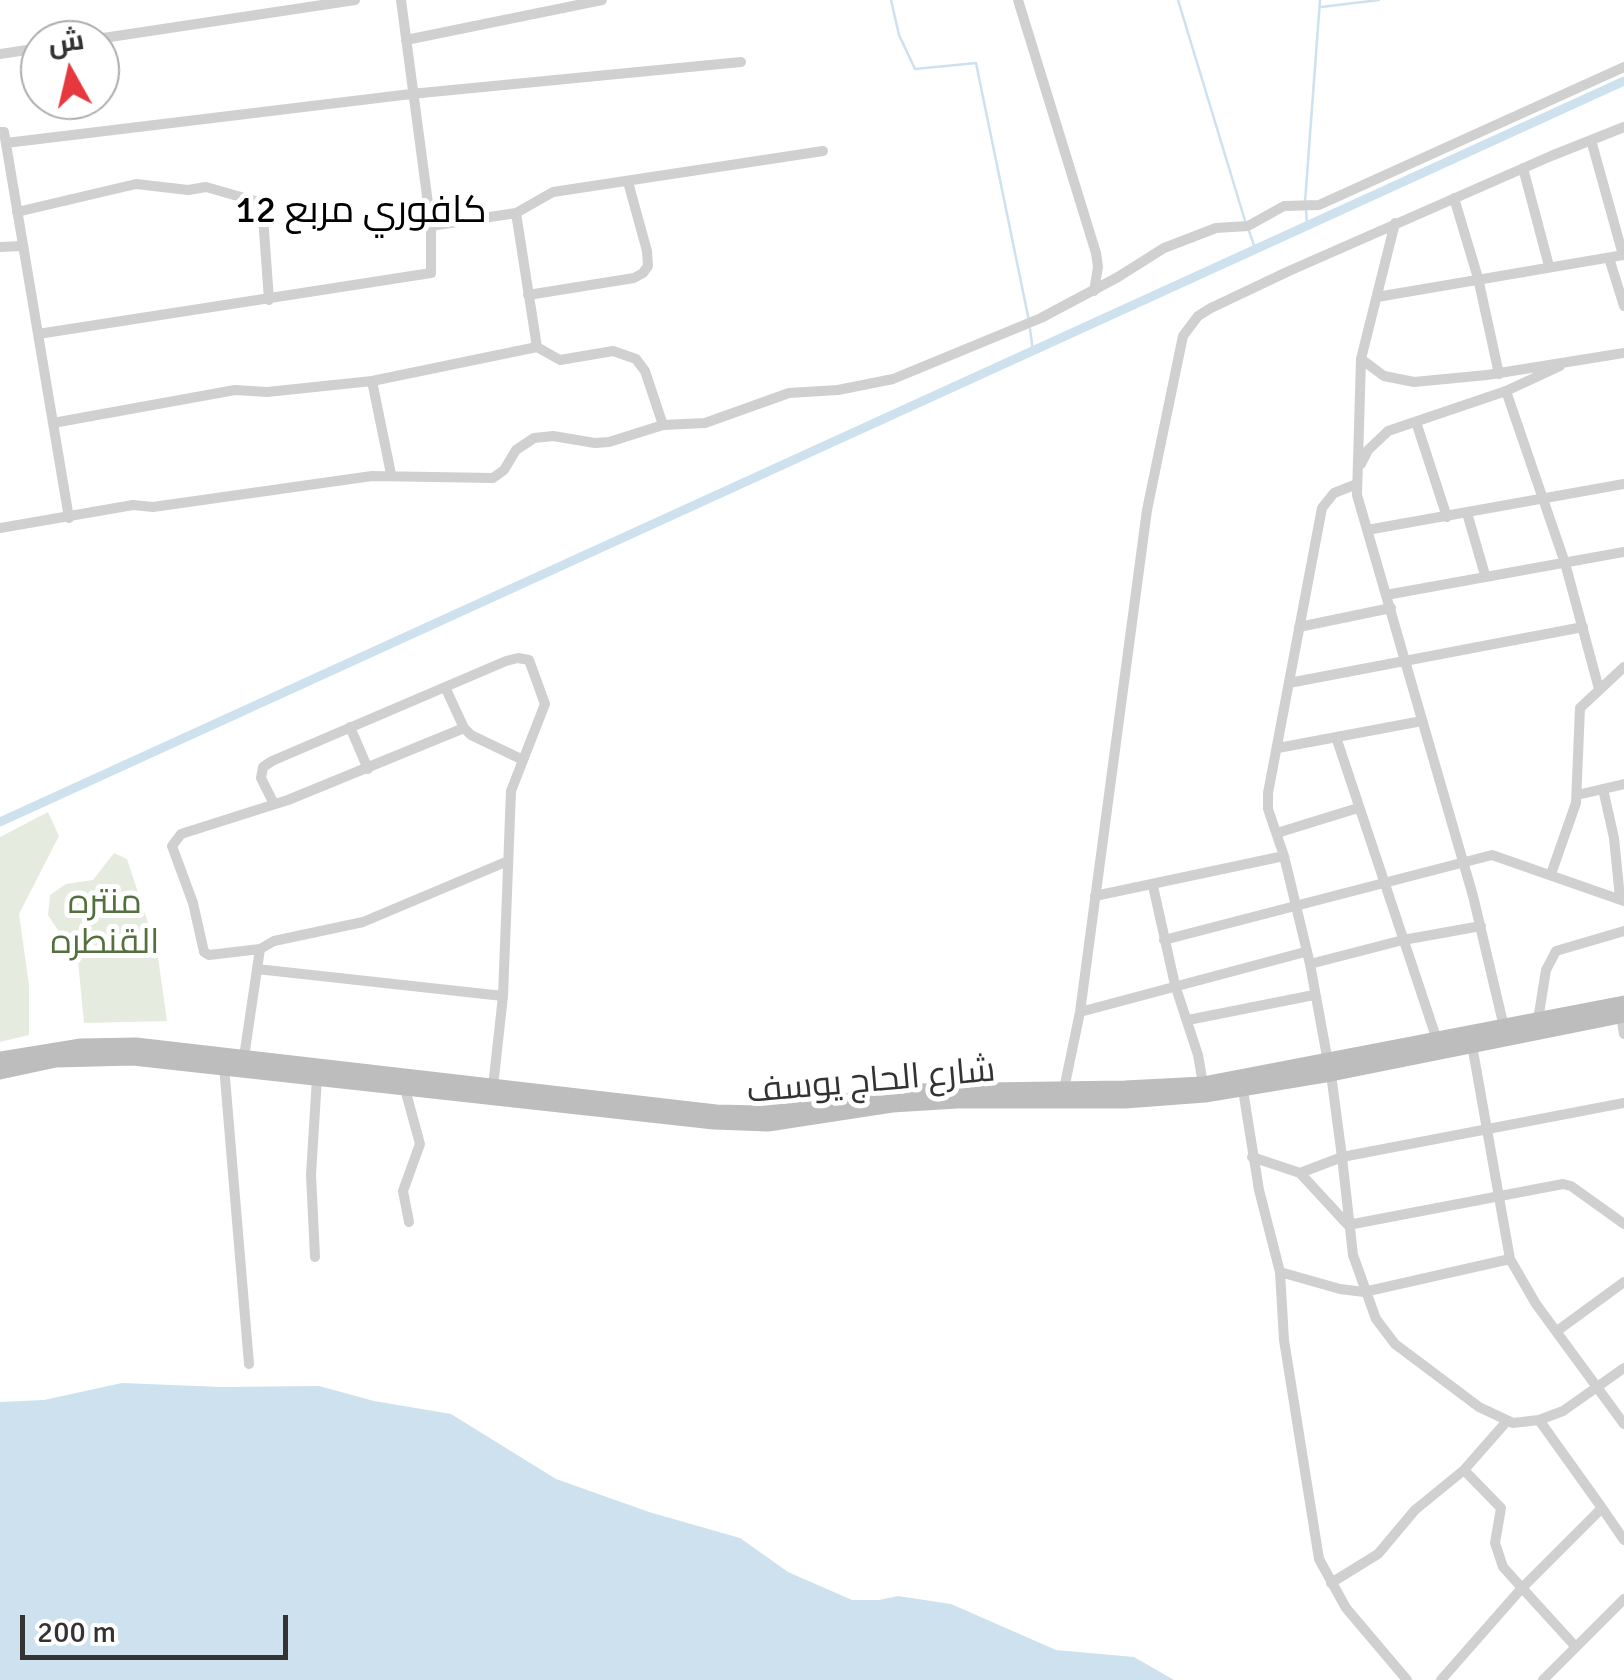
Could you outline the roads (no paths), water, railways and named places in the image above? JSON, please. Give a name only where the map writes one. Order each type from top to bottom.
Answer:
[{"type":"main road","name":"شارع الحاج يوسف","points":[[0,1072],[91,1057],[224,1066],[405,1089],[750,1124],[892,1105],[1163,1099],[1243,1090],[1437,1040],[1538,1020],[1623,1011]]},
{"type":"main road","name":"شارع الحاج يوسف","points":[[0,1060],[95,1045],[136,1045],[740,1113],[916,1091],[1203,1084],[1472,1046],[1623,1011]]},
{"type":"street","points":[[120,35],[355,0]]},
{"type":"street","points":[[38,334],[430,272],[431,226],[411,94],[402,0]]},
{"type":"street","points":[[406,40],[602,0]]},
{"type":"street","points":[[1018,0],[1096,253],[1094,290]]},
{"type":"street","points":[[69,518],[3,138],[740,62]]},
{"type":"street","points":[[0,528],[133,506],[153,508],[391,474],[493,478],[504,470],[516,450],[534,438],[553,436],[609,442],[663,425],[704,423],[778,396],[893,379],[1012,331],[1094,290],[1164,248],[1226,226],[1248,226],[1290,205],[1319,205],[1624,66]]},
{"type":"street","points":[[1064,1089],[1080,1012],[1147,510],[1183,336],[1198,316],[1211,308],[1396,223],[1624,128]]},
{"type":"street","points":[[1377,297],[1624,255],[1591,140]]},
{"type":"street","points":[[431,226],[516,212],[553,192],[823,151]]},
{"type":"street","points":[[1523,168],[1549,266]]},
{"type":"street","points":[[528,295],[643,274],[648,266],[647,251],[628,182]]},
{"type":"street","points":[[18,212],[136,184],[188,190],[206,186],[262,203],[269,300]]},
{"type":"street","points":[[1454,198],[1478,278],[1498,374]]},
{"type":"street","points":[[516,212],[537,347]]},
{"type":"street","points":[[1396,223],[1361,359],[1356,482],[1464,862],[1504,1027]]},
{"type":"street","points":[[0,247],[23,246]]},
{"type":"street","points":[[1609,258],[1624,306]]},
{"type":"street","points":[[53,423],[235,390],[267,392],[372,381],[537,347],[560,360],[613,352],[636,359],[645,371],[663,425]]},
{"type":"street","points":[[1361,359],[1396,380],[1414,382],[1498,374],[1624,352]]},
{"type":"street","points":[[1570,362],[1506,391],[1388,431],[1361,462],[1356,482],[1334,493],[1322,508],[1268,792],[1268,809],[1284,856],[1310,964],[1330,1068],[1348,1225],[1364,1292],[1376,1319],[1395,1344],[1453,1389],[1507,1421],[1539,1420],[1563,1411],[1624,1368]]},
{"type":"street","points":[[372,381],[391,474]]},
{"type":"street","points":[[1506,391],[1565,563],[1599,690]]},
{"type":"street","points":[[1416,422],[1448,516]]},
{"type":"street","points":[[1367,530],[1624,484]]},
{"type":"street","points":[[1467,513],[1486,575]]},
{"type":"street","points":[[1386,594],[1624,552]]},
{"type":"street","points":[[1299,628],[1390,608]]},
{"type":"street","points":[[1289,683],[1582,627]]},
{"type":"street","points":[[274,804],[262,778],[263,767],[506,661],[529,660],[545,704],[511,791],[504,996],[493,1087]]},
{"type":"street","points":[[1551,874],[1577,794],[1580,708],[1624,666]]},
{"type":"street","points":[[445,687],[464,728],[521,759]]},
{"type":"street","points":[[1278,748],[1422,720]]},
{"type":"street","points":[[350,727],[368,768]]},
{"type":"street","points":[[464,728],[274,804],[181,834],[172,846],[193,903],[204,952],[209,955],[260,949],[274,942],[384,915],[508,861]]},
{"type":"street","points":[[1336,737],[1437,1040]]},
{"type":"street","points":[[1577,794],[1624,784]]},
{"type":"street","points":[[1164,940],[1492,855],[1622,899],[1603,789]]},
{"type":"street","points":[[1277,834],[1358,808]]},
{"type":"street","points":[[1095,896],[1284,856]]},
{"type":"street","points":[[1154,886],[1174,985],[1188,1020],[1203,1084]]},
{"type":"street","points":[[1310,964],[1403,940],[1481,926]]},
{"type":"street","points":[[1538,1020],[1546,970],[1556,951],[1624,931]]},
{"type":"street","points":[[244,1057],[260,949]]},
{"type":"street","points":[[1080,1012],[1305,952]]},
{"type":"street","points":[[257,969],[504,996]]},
{"type":"street","points":[[1188,1020],[1314,996]]},
{"type":"street","points":[[1623,1011],[1624,1034]]},
{"type":"street","points":[[1472,1046],[1510,1260],[1624,1424]]},
{"type":"street","points":[[224,1066],[249,1364]]},
{"type":"street","points":[[315,1257],[310,1174],[317,1078]]},
{"type":"street","points":[[405,1089],[420,1144],[402,1191],[409,1222]]},
{"type":"street","points":[[1243,1090],[1252,1157],[1280,1272],[1284,1340],[1316,1547],[1330,1583],[1366,1634],[1407,1680]]},
{"type":"street","points":[[1300,1173],[1342,1156],[1624,1103]]},
{"type":"street","points":[[1252,1157],[1300,1173],[1348,1225]]},
{"type":"street","points":[[1348,1225],[1563,1184],[1624,1224]]},
{"type":"street","points":[[1280,1272],[1364,1292],[1510,1260]]},
{"type":"street","points":[[1557,1330],[1624,1282]]},
{"type":"street","points":[[1539,1420],[1624,1540]]},
{"type":"street","points":[[1330,1583],[1378,1554],[1415,1510],[1464,1470],[1507,1421]]},
{"type":"street","points":[[1464,1470],[1499,1503],[1502,1514],[1495,1543],[1499,1558],[1521,1589],[1574,1645]]},
{"type":"street","points":[[1442,1680],[1521,1589],[1602,1508]]},
{"type":"street","points":[[1543,1680],[1624,1598]]},
{"type":"water","points":[[122,1383],[319,1386],[374,1401],[451,1414],[556,1479],[649,1512],[740,1538],[788,1572],[852,1600],[898,1596],[951,1604],[1056,1650],[1134,1657],[1174,1680],[0,1680],[0,1402],[44,1400]]},
{"type":"waterway","points":[[891,0],[899,35],[915,69],[976,63],[1029,321]]},
{"type":"waterway","points":[[1178,0],[1246,224]]},
{"type":"waterway","points":[[1305,202],[1320,0]]},
{"type":"waterway","points":[[1321,7],[1379,0]]},
{"type":"waterway","points":[[0,822],[1624,81]]},
{"type":"waterway","points":[[1306,210],[1307,224]]},
{"type":"waterway","points":[[1249,231],[1255,248]]},
{"type":"waterway","points":[[1030,329],[1033,351]]},
{"type":"district","name":"كافوري مربع 12","points":[[361,212]]},
{"type":"park label","name":"منتره القنطره","points":[[105,924]]}]
